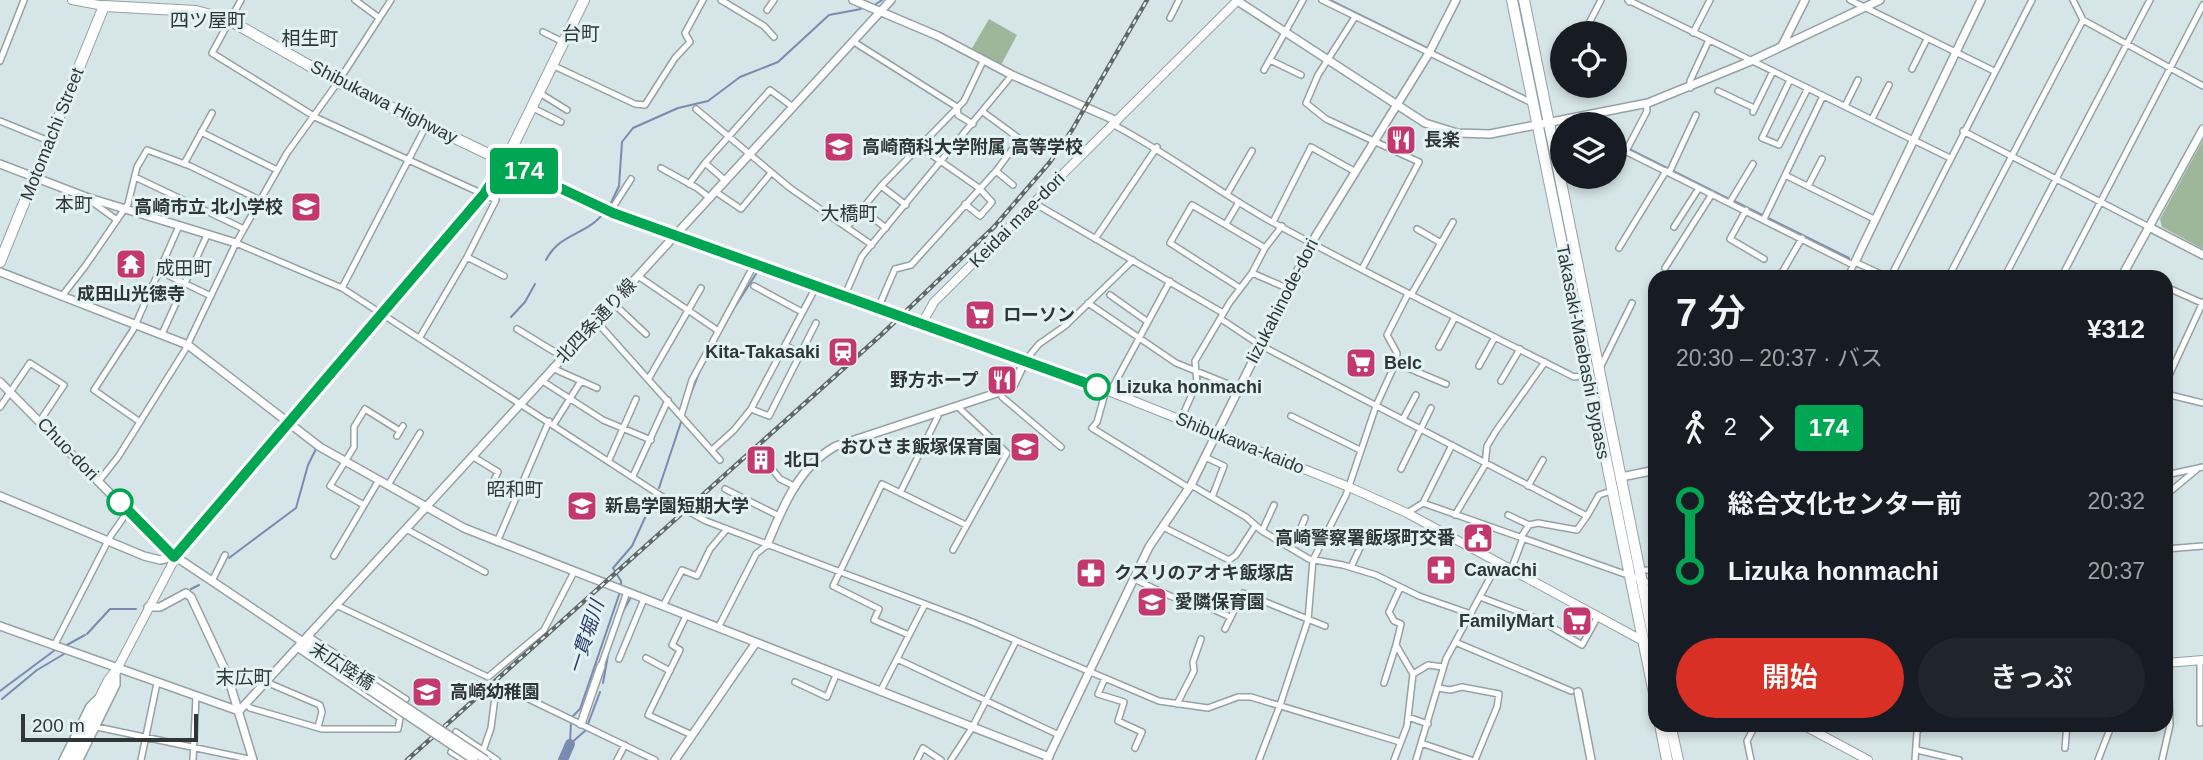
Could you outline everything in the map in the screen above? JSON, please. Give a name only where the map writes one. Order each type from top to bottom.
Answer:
[{"type":"highway","points":[[505,162],[584,0]]},
{"type":"highway","name":"Takasaki-Maebashi Bypass","points":[[1512,0],[1534,104],[1543,125],[1599,369],[1648,602]]},
{"type":"highway","name":"Takasaki-Maebashi Bypass","points":[[1524,0],[1543,125],[1588,374],[1648,667]]},
{"type":"highway","name":"Shibukawa Highway","points":[[105,3],[196,11],[229,19],[338,82],[505,162]]},
{"type":"highway","name":"Motomachi Street","points":[[0,262],[105,3]]},
{"type":"highway","points":[[1662,732],[1667,760]]},
{"type":"highway","points":[[1673,732],[1678,760]]},
{"type":"main road","points":[[72,0],[105,3]]},
{"type":"main road","name":"Keidai mae-dori","points":[[921,325],[934,302],[1237,0]]},
{"type":"main road","points":[[75,760],[117,669],[174,557],[484,194],[505,162]]},
{"type":"main road","name":"Shibukawa-kaido","points":[[505,162],[607,211],[1108,391],[1349,487],[1407,513],[1648,644]]},
{"type":"main road","points":[[2173,662],[2202,660]]},
{"type":"main road","points":[[68,760],[107,694]]},
{"type":"main road","points":[[1815,732],[1862,759]]},
{"type":"street","points":[[0,61],[24,0]]},
{"type":"street","points":[[241,0],[212,53],[314,116],[496,200],[467,257],[420,337]]},
{"type":"street","points":[[355,0],[378,17]]},
{"type":"street","points":[[99,481],[112,466],[188,345],[236,243],[277,170],[391,0]]},
{"type":"street","points":[[552,65],[635,104],[645,104],[675,58],[690,42],[685,33],[703,0]]},
{"type":"street","points":[[767,10],[774,0]]},
{"type":"street","points":[[853,0],[938,36],[983,61],[1116,123],[1273,222],[1410,295],[1574,377],[1588,374]]},
{"type":"street","name":"北四条通り線","points":[[239,711],[891,0]]},
{"type":"street","points":[[1170,18],[1179,0]]},
{"type":"street","points":[[1237,0],[1425,123],[1457,133],[1490,135],[1550,124]]},
{"type":"street","points":[[1264,70],[1303,0]]},
{"type":"street","points":[[1322,0],[1534,104]]},
{"type":"street","name":"Iizukahinode-dori","points":[[1050,759],[1149,547],[1190,487],[1312,242],[1429,53],[1456,0]]},
{"type":"street","points":[[1590,21],[1601,0]]},
{"type":"street","points":[[1629,0],[1950,158]]},
{"type":"street","points":[[1693,33],[1710,0]]},
{"type":"street","points":[[1782,46],[1805,0]]},
{"type":"street","points":[[1850,0],[1994,71]]},
{"type":"street","points":[[1609,112],[1690,88],[1880,0]]},
{"type":"street","points":[[1851,270],[1981,0]]},
{"type":"street","points":[[1894,270],[2032,0]]},
{"type":"street","points":[[2073,0],[2083,20],[2203,86]]},
{"type":"street","points":[[726,1],[764,26],[775,37]]},
{"type":"street","points":[[2008,270],[2127,43],[2146,1]]},
{"type":"street","points":[[2065,270],[2203,5]]},
{"type":"street","points":[[1355,17],[1327,61],[1306,103],[1325,119],[1419,162],[1362,270]]},
{"type":"street","points":[[1952,270],[2083,20]]},
{"type":"street","points":[[543,32],[563,42]]},
{"type":"street","points":[[1912,69],[1927,39]]},
{"type":"street","points":[[1690,88],[1690,80],[1709,40]]},
{"type":"street","points":[[854,42],[957,107]]},
{"type":"street","points":[[1270,60],[1301,75]]},
{"type":"street","points":[[847,227],[860,208],[964,101],[983,61]]},
{"type":"street","points":[[1718,91],[1754,110],[1773,71]]},
{"type":"street","points":[[845,295],[856,265],[1012,75]]},
{"type":"street","points":[[1790,80],[1762,138],[1779,145],[1808,89]]},
{"type":"street","points":[[1845,106],[1858,80]]},
{"type":"street","points":[[1872,119],[1889,85]]},
{"type":"street","points":[[689,184],[770,90],[793,107]]},
{"type":"street","points":[[538,92],[567,110]]},
{"type":"street","points":[[1764,219],[1823,96]]},
{"type":"street","points":[[1627,149],[1647,111],[1646,103]]},
{"type":"street","points":[[531,107],[561,122]]},
{"type":"street","points":[[957,107],[958,115],[973,124]]},
{"type":"street","points":[[696,109],[771,173],[872,245]]},
{"type":"street","points":[[878,309],[895,269],[911,265],[996,171],[1020,139],[983,112]]},
{"type":"street","points":[[184,164],[212,113]]},
{"type":"street","points":[[1619,248],[1667,172],[1696,115]]},
{"type":"street","points":[[0,121],[49,141]]},
{"type":"street","points":[[342,288],[427,124]]},
{"type":"street","points":[[2125,270],[2203,129]]},
{"type":"street","points":[[1963,131],[2203,255]]},
{"type":"street","points":[[201,132],[277,170]]},
{"type":"street","points":[[919,146],[979,188],[992,202],[980,216],[965,204]]},
{"type":"street","points":[[1096,239],[1157,147]]},
{"type":"street","points":[[1273,222],[1311,147],[1354,171]]},
{"type":"street","points":[[62,296],[125,208],[137,167],[147,150],[184,164],[260,200]]},
{"type":"street","points":[[1227,194],[1252,151]]},
{"type":"street","points":[[1627,152],[1871,270]]},
{"type":"street","points":[[1808,186],[1822,159]]},
{"type":"street","points":[[705,163],[726,181]]},
{"type":"street","points":[[0,164],[86,197],[236,243],[342,288],[688,513],[925,604],[1159,701],[1208,708],[1238,696],[1280,705],[1473,760],[1497,708],[1499,694],[1462,687],[1450,690],[1439,688]]},
{"type":"street","points":[[1730,202],[1753,164]]},
{"type":"street","points":[[661,168],[710,198]]},
{"type":"street","points":[[996,171],[1013,185]]},
{"type":"street","points":[[716,192],[741,209],[771,173]]},
{"type":"street","points":[[1785,175],[1874,219]]},
{"type":"street","points":[[135,177],[244,229]]},
{"type":"street","points":[[607,211],[631,179]]},
{"type":"street","points":[[881,186],[905,205]]},
{"type":"street","points":[[1674,227],[1699,188]]},
{"type":"street","points":[[1665,268],[1712,194]]},
{"type":"street","points":[[86,197],[117,220]]},
{"type":"street","points":[[1226,224],[1239,202]]},
{"type":"street","points":[[1034,203],[1170,281],[1260,345],[1587,516]]},
{"type":"street","points":[[1240,288],[1170,243],[1192,205],[1265,247]]},
{"type":"street","points":[[860,208],[886,228]]},
{"type":"street","points":[[1746,210],[1730,239],[1764,259]]},
{"type":"street","points":[[1259,760],[1308,620],[1313,560],[1349,487],[1376,405],[1395,363],[1397,353],[1387,335],[1453,222]]},
{"type":"street","points":[[140,422],[94,393],[136,324],[179,226]]},
{"type":"street","points":[[1181,419],[1197,383],[1195,361],[1252,273],[1265,247],[1282,226]]},
{"type":"street","points":[[1417,229],[1441,243]]},
{"type":"street","points":[[162,334],[207,235]]},
{"type":"street","points":[[1783,270],[1802,238]]},
{"type":"street","points":[[467,257],[504,276]]},
{"type":"street","points":[[718,629],[756,554],[767,545],[779,516],[818,457],[836,446],[1001,392],[1015,385],[1025,361],[1039,344],[1055,335],[1133,260]]},
{"type":"street","points":[[682,418],[692,380],[754,265]]},
{"type":"street","points":[[159,271],[211,296]]},
{"type":"street","points":[[0,272],[188,345],[320,447],[426,506],[497,541],[1050,759]]},
{"type":"street","points":[[1252,273],[1289,289]]},
{"type":"street","points":[[638,276],[717,330]]},
{"type":"street","points":[[1170,281],[1108,391],[1097,422],[1092,428],[1190,487],[1212,497],[1297,554],[1378,576],[1400,588],[1471,614]]},
{"type":"street","points":[[712,450],[734,430],[751,409],[817,285]]},
{"type":"street","points":[[754,286],[802,312]]},
{"type":"street","points":[[649,378],[701,288]]},
{"type":"street","points":[[2173,290],[2203,302],[2173,367]]},
{"type":"street","points":[[1110,295],[1148,322]]},
{"type":"street","points":[[613,303],[646,334]]},
{"type":"street","points":[[1088,303],[1176,363],[1238,388]]},
{"type":"street","points":[[1599,369],[1632,303]]},
{"type":"street","points":[[1438,347],[1455,317]]},
{"type":"street","points":[[596,321],[720,460]]},
{"type":"street","points":[[751,409],[769,416],[816,324]]},
{"type":"street","points":[[517,329],[563,356]]},
{"type":"street","points":[[1479,366],[1495,337]]},
{"type":"street","points":[[785,345],[800,354]]},
{"type":"street","points":[[1501,380],[1520,349]]},
{"type":"street","points":[[1455,515],[1485,464],[1487,446],[1545,362]]},
{"type":"street","points":[[0,407],[30,363],[63,384],[40,421]]},
{"type":"street","points":[[1395,363],[1446,384]]},
{"type":"street","points":[[552,368],[597,388]]},
{"type":"street","points":[[541,380],[603,420],[651,440]]},
{"type":"street","points":[[497,541],[551,422],[571,400],[581,381]]},
{"type":"street","name":"Chuo-dori","points":[[0,382],[174,557],[302,642]]},
{"type":"street","points":[[1001,392],[1002,397],[1061,447]]},
{"type":"street","points":[[1403,419],[1416,395]]},
{"type":"street","points":[[2173,396],[2203,403]]},
{"type":"street","points":[[608,460],[635,400]]},
{"type":"street","points":[[633,477],[668,400]]},
{"type":"street","points":[[953,550],[1007,453],[957,405]]},
{"type":"street","points":[[1401,469],[1432,408]]},
{"type":"street","points":[[364,505],[330,486],[354,447],[356,428],[365,409],[385,419],[400,431]]},
{"type":"street","points":[[900,493],[938,416],[937,412]]},
{"type":"street","points":[[1291,416],[1360,450]]},
{"type":"street","points":[[388,485],[420,433]]},
{"type":"street","points":[[1407,513],[1423,503],[1452,445]]},
{"type":"street","points":[[472,456],[498,472],[492,484],[518,495]]},
{"type":"street","points":[[1205,457],[1224,466],[1212,497]]},
{"type":"street","points":[[1528,486],[1543,460]]},
{"type":"street","points":[[768,464],[780,479],[796,487]]},
{"type":"street","points":[[2173,474],[2200,468]]},
{"type":"street","points":[[2173,489],[2200,468]]},
{"type":"street","points":[[1621,477],[1648,472]]},
{"type":"street","points":[[334,556],[379,480]]},
{"type":"street","points":[[909,635],[874,620],[879,609],[832,586],[882,484],[967,525]]},
{"type":"street","points":[[725,489],[779,516]]},
{"type":"street","points":[[1508,515],[1529,525],[1538,523],[1573,531],[1580,528],[1599,495],[1611,491]]},
{"type":"street","points":[[0,496],[144,556],[160,560],[174,557]]},
{"type":"street","points":[[1423,503],[1629,575],[1648,574]]},
{"type":"street","points":[[1262,531],[1274,505]]},
{"type":"street","points":[[54,647],[108,541],[128,511]]},
{"type":"street","points":[[1305,518],[1300,530],[1323,540]]},
{"type":"street","points":[[1511,570],[1529,525]]},
{"type":"street","points":[[1163,527],[1229,560],[1236,555],[1255,526]]},
{"type":"street","points":[[406,529],[485,572]]},
{"type":"street","points":[[663,607],[682,570],[697,576],[710,549],[727,529]]},
{"type":"street","points":[[1327,532],[1360,548],[1351,567]]},
{"type":"street","points":[[2173,548],[2203,546]]},
{"type":"street","points":[[212,581],[225,555]]},
{"type":"street","points":[[1416,760],[1443,667],[1498,563]]},
{"type":"street","points":[[336,606],[488,677],[544,630],[574,572]]},
{"type":"street","points":[[1644,575],[1648,578]]},
{"type":"street","points":[[1134,579],[1179,600],[1202,604],[1230,618]]},
{"type":"street","points":[[1384,683],[1401,624],[1394,621],[1388,612],[1400,588]]},
{"type":"street","points":[[581,724],[622,591]]},
{"type":"street","points":[[1225,629],[1243,593],[1325,626]]},
{"type":"street","points":[[97,727],[253,760],[227,674],[190,595],[184,594],[158,608],[148,607]]},
{"type":"street","points":[[1480,597],[1538,619],[1582,645],[1598,616]]},
{"type":"street","points":[[619,659],[644,599]]},
{"type":"street","points":[[880,692],[925,604]]},
{"type":"street","points":[[686,616],[672,645],[680,650],[648,715],[692,735]]},
{"type":"street","points":[[0,626],[239,711]]},
{"type":"street","points":[[1177,704],[1194,671],[1193,662],[1201,639]]},
{"type":"street","points":[[951,760],[972,728],[1016,641]]},
{"type":"street","points":[[246,704],[250,708],[318,727],[337,730],[398,729],[400,718],[353,676],[302,642]]},
{"type":"street","name":"末広陸橋","points":[[302,642],[309,643],[477,760]]},
{"type":"street","points":[[1455,642],[1574,692],[1591,760]]},
{"type":"street","points":[[675,760],[755,644]]},
{"type":"street","points":[[1394,760],[1408,717],[1413,674],[1396,645]]},
{"type":"street","points":[[646,658],[670,671]]},
{"type":"street","points":[[897,659],[1059,735]]},
{"type":"street","points":[[2200,723],[2202,660]]},
{"type":"street","points":[[1413,674],[1428,665],[1443,667]]},
{"type":"street","points":[[795,682],[827,697],[836,675]]},
{"type":"street","points":[[353,676],[406,699]]},
{"type":"street","name":"末広陸橋","points":[[353,676],[486,760]]},
{"type":"street","points":[[1105,678],[1098,694],[1124,702],[1118,720],[1142,732],[1135,748]]},
{"type":"street","points":[[266,682],[320,705],[322,712],[318,727]]},
{"type":"street","points":[[141,760],[158,683]]},
{"type":"street","points":[[477,760],[491,728],[495,697],[504,687],[625,745],[640,757],[655,760]]},
{"type":"street","points":[[62,760],[87,710],[107,694]]},
{"type":"street","points":[[80,760],[97,727],[107,694]]},
{"type":"street","points":[[193,760],[196,696]]},
{"type":"street","points":[[1408,717],[1428,724]]},
{"type":"street","points":[[456,732],[497,760]]},
{"type":"street","points":[[1751,760],[1747,741],[1752,732]]},
{"type":"street","points":[[1915,760],[1917,732]]},
{"type":"street","points":[[2065,748],[2066,732]]},
{"type":"street","points":[[2098,760],[2109,732]]},
{"type":"street","points":[[2162,760],[2168,732]]},
{"type":"street","points":[[618,760],[625,745]]},
{"type":"street","points":[[917,760],[923,748],[942,760]]},
{"type":"street","points":[[1917,750],[1959,760]]},
{"type":"street","points":[[451,752],[464,760]]},
{"type":"green space","points":[[989,19],[1017,35],[1001,65],[971,50]]},
{"type":"green space","points":[[2203,140],[2203,249],[2162,227],[2160,219]]},
{"type":"waterway","points":[[876,4],[882,0]]},
{"type":"waterway","points":[[1330,0],[1427,48]]},
{"type":"waterway","points":[[609,207],[619,186],[622,142],[633,128],[678,108],[708,101],[740,77],[778,62],[829,15],[861,9]]},
{"type":"waterway","points":[[1432,51],[1519,94]]},
{"type":"waterway","points":[[1631,150],[1729,199]]},
{"type":"waterway","points":[[1734,201],[1849,258]]},
{"type":"waterway","points":[[546,260],[559,244],[591,225],[605,211]]},
{"type":"waterway","name":"一貫堀川","points":[[731,313],[756,274]]},
{"type":"waterway","points":[[511,317],[525,302],[535,284]]},
{"type":"waterway","name":"一貫堀川","points":[[883,305],[891,285]]},
{"type":"waterway","name":"一貫堀川","points":[[688,401],[699,373]]},
{"type":"waterway","name":"一貫堀川","points":[[659,488],[682,419]]},
{"type":"waterway","points":[[229,558],[296,508],[308,465],[316,449]]},
{"type":"waterway","name":"一貫堀川","points":[[621,587],[621,581],[613,568],[632,546],[655,496]]},
{"type":"waterway","points":[[191,589],[199,585]]},
{"type":"waterway","name":"一貫堀川","points":[[572,717],[580,709],[620,592]]},
{"type":"waterway","points":[[622,613],[630,599]]},
{"type":"waterway","points":[[87,634],[110,609],[136,609]]},
{"type":"waterway","points":[[65,646],[85,635]]},
{"type":"waterway","points":[[0,691],[55,650]]},
{"type":"waterway","points":[[2,699],[37,670],[64,654]]},
{"type":"waterway","points":[[603,683],[608,655]]},
{"type":"waterway","points":[[588,724],[600,692]]},
{"type":"waterway","name":"一貫堀川","points":[[570,743],[571,722]]},
{"type":"waterway","points":[[570,744],[586,730]]},
{"type":"waterway","name":"一貫堀川","points":[[563,760],[570,744]]},
{"type":"railway","points":[[407,760],[882,334],[994,227],[1050,162],[1072,130],[1147,0]]},
{"type":"bus line","name":"174","points":[[120,502],[174,557],[484,194],[505,162],[613,213],[1097,387]]},
{"type":"place","name":"長楽","points":[[1401,140]]},
{"type":"place","name":"高崎商科大学附属 高等学校","points":[[839,147]]},
{"type":"place","name":"高崎市立 北小学校","points":[[306,207]]},
{"type":"place","name":"成田山光徳寺","points":[[131,264]]},
{"type":"place","name":"ローソン","points":[[980,315]]},
{"type":"place","name":"Kita-Takasaki","points":[[843,352]]},
{"type":"place","name":"Belc","points":[[1361,363]]},
{"type":"place","name":"野方ホープ","points":[[1002,380]]},
{"type":"place","name":"Lizuka honmachi","points":[[1097,387]]},
{"type":"place","name":"おひさま飯塚保育園","points":[[1025,447]]},
{"type":"place","name":"北口","points":[[761,460]]},
{"type":"place","name":"新島学園短期大学","points":[[582,506]]},
{"type":"place","name":"高崎警察署飯塚町交番","points":[[1478,538]]},
{"type":"place","name":"Cawachi","points":[[1441,570]]},
{"type":"place","name":"クスリのアオキ飯塚店","points":[[1091,573]]},
{"type":"place","name":"愛隣保育園","points":[[1152,602]]},
{"type":"place","name":"FamilyMart","points":[[1577,621]]},
{"type":"place","name":"高崎幼稚園","points":[[427,692]]},
{"type":"district","name":"四ツ屋町","points":[[208,20]]},
{"type":"district","name":"台町","points":[[581,33]]},
{"type":"district","name":"相生町","points":[[310,38]]},
{"type":"district","name":"本町","points":[[74,204]]},
{"type":"district","name":"大橋町","points":[[849,213]]},
{"type":"district","name":"成田町","points":[[184,268]]},
{"type":"district","name":"昭和町","points":[[515,489]]},
{"type":"district","name":"末広町","points":[[244,677]]}]
